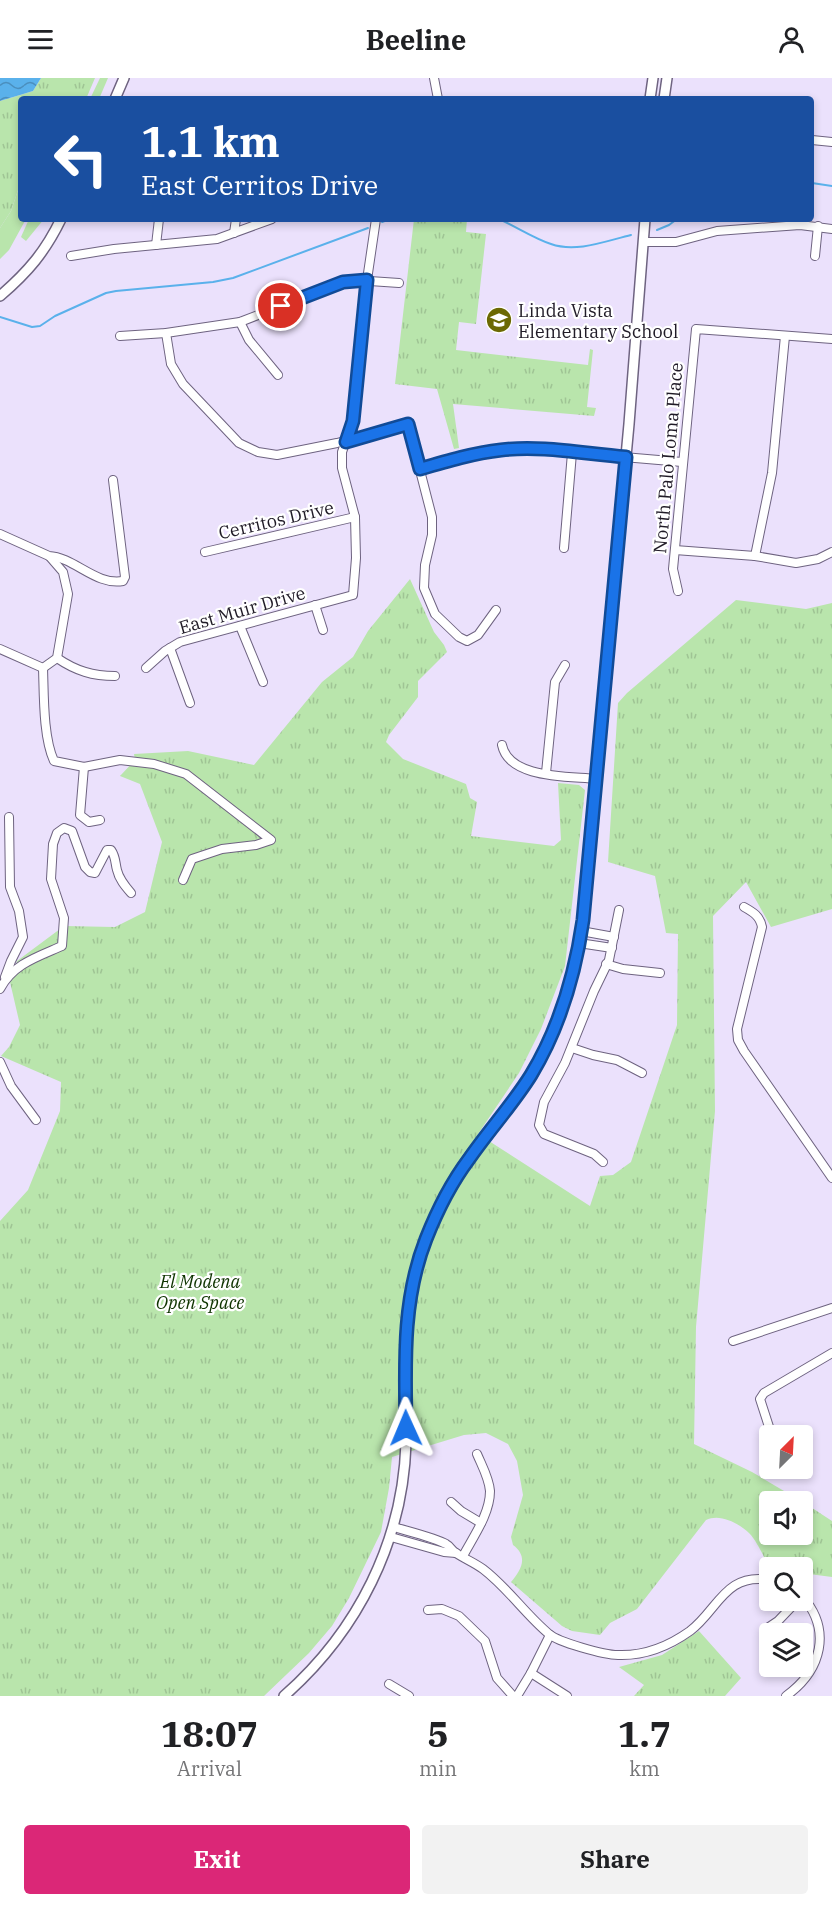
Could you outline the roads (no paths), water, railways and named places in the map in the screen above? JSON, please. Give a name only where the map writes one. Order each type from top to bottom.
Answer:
[{"type":"main road","points":[[116,96],[124,78]]},
{"type":"main road","points":[[650,96],[653,78]]},
{"type":"main road","points":[[664,96],[667,78]]},
{"type":"main road","points":[[0,296],[24,275],[44,250],[59,222]]},
{"type":"main road","points":[[284,1696],[321,1660],[348,1625],[370,1586],[392,1532],[401,1490],[406,1443],[407,1314],[425,1241],[458,1174],[523,1088],[539,1061],[566,1000],[581,932],[626,457],[645,222]]},
{"type":"street","points":[[434,78],[437,96]]},
{"type":"street","points":[[814,140],[832,142]]},
{"type":"street","points":[[156,245],[159,222]]},
{"type":"street","points":[[234,233],[236,222]]},
{"type":"street","points":[[71,256],[114,249],[217,239],[264,222]]},
{"type":"street","points":[[355,517],[342,468],[342,452],[353,421],[367,280],[376,222]]},
{"type":"street","points":[[643,242],[676,242],[717,231],[800,225],[832,229]]},
{"type":"street","points":[[815,256],[818,226]]},
{"type":"street","points":[[120,336],[166,333],[240,322],[343,282],[367,280],[399,284]]},
{"type":"street","points":[[240,322],[249,340],[278,375]]},
{"type":"street","name":"North Palo Loma Place","points":[[678,591],[673,569],[696,328],[785,336]]},
{"type":"street","points":[[166,333],[171,364],[183,384],[239,443],[258,452],[277,455],[346,442],[408,424],[432,517],[432,536],[425,566],[424,588],[435,614],[459,638],[466,641],[478,635],[496,610]]},
{"type":"street","points":[[755,556],[772,473],[785,336],[832,339]]},
{"type":"street","points":[[420,469],[476,454],[530,449],[682,462]]},
{"type":"street","points":[[564,548],[572,453]]},
{"type":"street","points":[[0,534],[101,578],[118,582],[124,580],[113,480]]},
{"type":"street","name":"Cerritos Drive","points":[[205,552],[355,517]]},
{"type":"street","name":"East Muir Drive","points":[[146,668],[170,648],[191,639],[353,595],[356,558],[355,517]]},
{"type":"street","points":[[675,549],[755,556],[796,563],[818,559],[832,552]]},
{"type":"street","points":[[43,668],[57,658],[68,594],[63,572],[49,556]]},
{"type":"street","points":[[315,604],[323,630]]},
{"type":"street","points":[[240,626],[263,682]]},
{"type":"street","points":[[170,648],[190,703]]},
{"type":"street","points":[[0,649],[43,668]]},
{"type":"street","points":[[57,658],[85,673],[115,676]]},
{"type":"street","points":[[546,773],[555,682],[565,666]]},
{"type":"street","points":[[43,668],[44,708],[50,753],[54,761],[84,767],[120,760],[154,764],[186,774],[272,840],[256,845],[222,849],[192,859],[183,880]]},
{"type":"street","points":[[502,745],[512,763],[525,770],[596,779]]},
{"type":"street","points":[[84,767],[80,815],[89,822],[100,820]]},
{"type":"street","points":[[2,985],[23,937],[19,911],[10,887],[9,817]]},
{"type":"street","points":[[2,985],[22,963],[62,946],[64,918],[51,879],[53,844],[57,833],[64,828],[72,831],[85,867],[90,872],[95,873],[106,850],[111,850],[115,855],[117,872],[123,885],[131,893]]},
{"type":"street","points":[[744,907],[757,915],[762,927],[736,1033],[744,1052],[832,1178]]},
{"type":"street","points":[[603,1162],[590,1152],[547,1135],[541,1131],[539,1123],[544,1102],[572,1048],[606,964],[620,910]]},
{"type":"street","points":[[581,932],[614,937]]},
{"type":"street","points":[[579,943],[612,948]]},
{"type":"street","points":[[606,964],[623,969],[660,974]]},
{"type":"street","points":[[572,1048],[617,1060],[642,1073]]},
{"type":"street","points":[[0,1062],[11,1086],[36,1120]]},
{"type":"street","points":[[733,1341],[832,1308]]},
{"type":"street","points":[[768,1425],[760,1400],[764,1393],[832,1353]]},
{"type":"street","points":[[459,1555],[487,1510],[490,1491],[477,1454]]},
{"type":"street","points":[[451,1502],[481,1523]]},
{"type":"street","points":[[392,1532],[444,1552],[459,1555],[484,1570],[504,1587],[550,1635],[596,1652],[615,1656],[637,1655],[662,1647],[691,1630],[728,1589],[742,1582],[759,1578]]},
{"type":"street","points":[[428,1610],[442,1609],[459,1616],[485,1641],[497,1678],[515,1696],[531,1673],[550,1635]]},
{"type":"street","points":[[786,1696],[799,1687],[808,1676],[821,1652],[823,1642],[820,1622],[813,1609]]},
{"type":"street","points":[[775,1623],[788,1611]]},
{"type":"street","points":[[531,1673],[567,1696]]},
{"type":"street","points":[[389,1684],[409,1696]]},
{"type":"water","points":[[0,78],[41,78],[33,91],[0,101]]},
{"type":"waterway","points":[[814,183],[832,186]]},
{"type":"waterway","points":[[505,222],[538,239],[561,246],[581,247],[631,235]]},
{"type":"waterway","points":[[657,230],[673,222]]},
{"type":"waterway","points":[[0,317],[32,327],[40,326],[55,316],[106,293],[233,278],[368,228]]},
{"type":"place","name":"Linda Vista Elementary School","points":[[499,320]]},
{"type":"park label","name":"El Modena Open Space","points":[[200,1291]]}]
